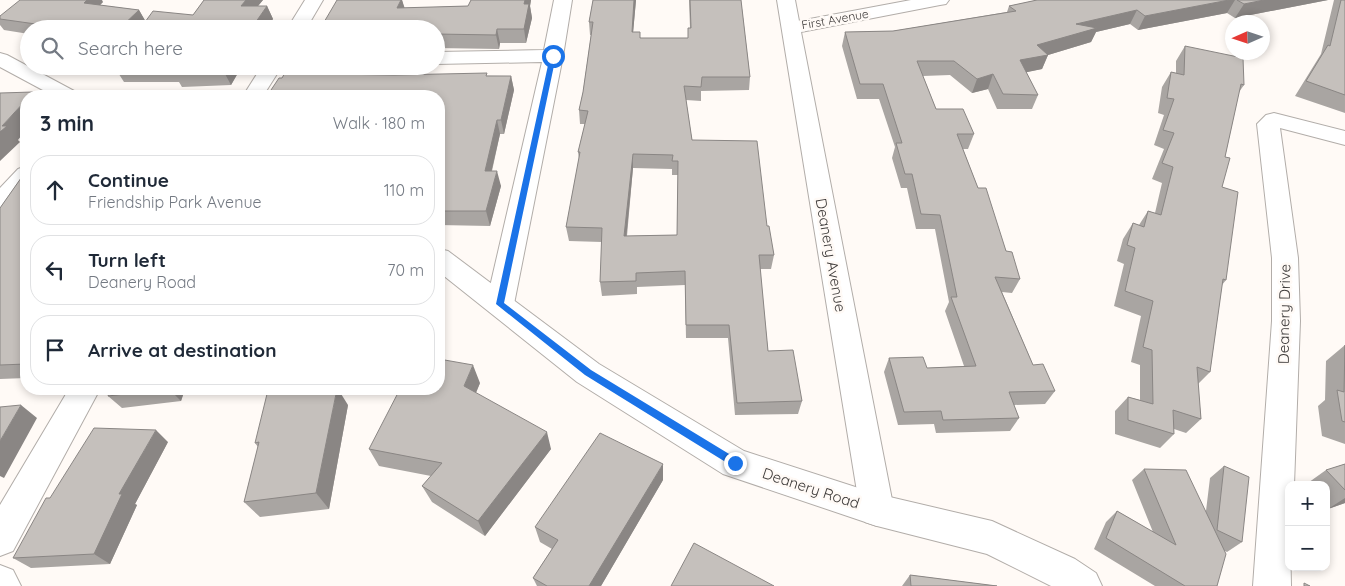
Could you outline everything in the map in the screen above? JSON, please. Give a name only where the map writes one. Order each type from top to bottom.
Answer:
[{"type":"street","points":[[302,20],[314,0]]},
{"type":"street","points":[[500,304],[553,56],[562,0]]},
{"type":"street","name":"Deanery Avenue","points":[[786,0],[877,510]]},
{"type":"street","name":"First Avenue","points":[[790,28],[940,0]]},
{"type":"street","points":[[445,58],[553,56]]},
{"type":"street","points":[[0,59],[20,70]]},
{"type":"street","points":[[30,75],[58,90]]},
{"type":"street","points":[[257,90],[266,75]]},
{"type":"street","name":"Deanery Drive","points":[[1272,586],[1286,321],[1285,258],[1268,124],[1274,120],[1345,138]]},
{"type":"street","points":[[0,204],[20,181]]},
{"type":"street","name":"Deanery Road","points":[[445,263],[588,372],[735,463],[877,510],[992,538],[1062,572],[1082,586]]},
{"type":"street","points":[[0,538],[82,395]]},
{"type":"building","points":[[20,0],[87,0],[84,3],[139,10],[128,20],[20,20],[20,22],[0,19],[0,16]]},
{"type":"building","points":[[204,0],[246,0],[241,6],[267,6],[257,20],[146,20],[153,11],[193,15]]},
{"type":"building","points":[[337,0],[401,0],[397,8],[468,6],[471,0],[525,0],[524,4],[529,4],[524,29],[497,29],[496,35],[445,34],[445,20],[325,20]]},
{"type":"building","points":[[593,0],[634,0],[632,32],[640,32],[640,38],[688,38],[688,28],[691,28],[690,0],[741,0],[750,77],[702,77],[701,87],[684,86],[692,140],[757,141],[767,226],[769,226],[774,255],[759,255],[768,351],[793,350],[802,401],[737,403],[729,325],[686,325],[685,271],[636,273],[636,281],[600,282],[602,228],[566,227],[580,152],[578,152],[588,111],[579,110],[593,22],[589,22]],"holes":[[[633,154],[673,155],[672,161],[678,161],[677,235],[624,236]]]},
{"type":"building","points":[[1037,0],[1229,0],[1145,16],[1137,10],[1076,24],[1097,28],[1037,45],[1048,55],[1020,60],[1038,95],[1003,94],[993,74],[977,79],[954,61],[917,61],[936,109],[963,109],[974,134],[957,134],[978,188],[986,188],[1006,251],[1012,252],[1020,279],[995,277],[1033,365],[1043,364],[1055,391],[1009,392],[1019,418],[943,420],[941,411],[904,412],[889,358],[923,357],[927,368],[976,366],[951,297],[957,297],[940,215],[921,214],[912,174],[905,174],[896,143],[902,143],[883,84],[860,84],[845,32],[893,31],[1016,11],[1009,6]]},
{"type":"building","points":[[1237,0],[1264,0],[1244,4]]},
{"type":"building","points":[[1341,0],[1345,0],[1345,95],[1306,81],[1328,45],[1330,46]]},
{"type":"building","points":[[1185,46],[1225,54],[1225,60],[1243,60],[1244,85],[1241,84],[1225,157],[1230,158],[1222,187],[1238,192],[1226,280],[1223,279],[1210,372],[1197,367],[1201,419],[1173,410],[1174,434],[1128,420],[1128,397],[1153,404],[1152,350],[1143,347],[1153,301],[1125,291],[1135,248],[1127,245],[1133,223],[1144,227],[1148,211],[1161,215],[1173,167],[1162,163],[1174,133],[1163,130],[1174,99],[1167,98],[1171,72],[1184,75]]},
{"type":"building","points":[[487,73],[486,76],[511,76],[501,120],[497,120],[485,171],[497,171],[486,211],[445,211],[445,90],[271,90],[279,78],[282,78],[284,75],[445,75]]},
{"type":"building","points":[[20,92],[20,106],[2,126],[7,126],[0,132],[0,93]]},
{"type":"building","points":[[20,180],[20,364],[0,365],[0,208]]},
{"type":"building","points":[[1345,345],[1345,422],[1342,421],[1337,390],[1344,392]]},
{"type":"building","points":[[445,360],[473,365],[464,386],[547,432],[478,521],[422,486],[442,463],[369,449],[397,395],[445,395]]},
{"type":"building","points":[[267,395],[336,395],[316,493],[244,502],[259,442],[255,443]]},
{"type":"building","points":[[21,405],[0,441],[0,407]]},
{"type":"building","points":[[94,428],[156,430],[119,494],[122,494],[94,554],[13,558],[46,498],[50,498]]},
{"type":"building","points":[[600,433],[663,464],[589,586],[547,586],[533,578],[558,540],[535,527]]},
{"type":"building","points":[[1345,464],[1345,490],[1326,470]]},
{"type":"building","points":[[1224,466],[1249,477],[1242,542],[1217,530]]},
{"type":"building","points":[[1144,469],[1186,470],[1226,554],[1217,586],[1185,586],[1106,538],[1117,511],[1176,545]]},
{"type":"building","points":[[694,543],[774,586],[671,586]]},
{"type":"building","points":[[910,575],[997,586],[911,586]]},
{"type":"route","points":[[553,56],[500,304],[588,372],[735,463]]}]
